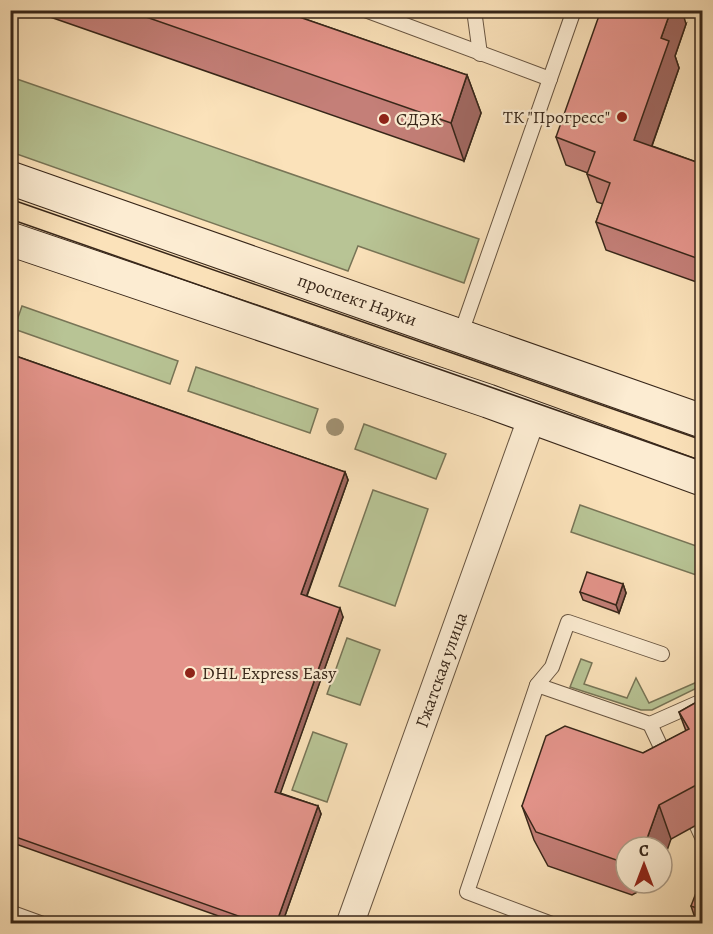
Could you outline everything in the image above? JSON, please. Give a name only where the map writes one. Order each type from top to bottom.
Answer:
[{"type":"main road","name":"проспект Науки","points":[[10,178],[702,421]]},
{"type":"main road","points":[[10,239],[532,417],[702,479]]},
{"type":"street","name":"Гжатская улица","points":[[350,924],[532,417]]},
{"type":"lane","points":[[365,10],[550,79]]},
{"type":"lane","points":[[474,10],[480,54]]},
{"type":"lane","points":[[460,336],[574,10]]},
{"type":"lane","points":[[552,924],[467,892],[537,685],[552,667],[568,622],[662,654]]},
{"type":"lane","points":[[537,685],[650,724],[702,701]]},
{"type":"lane","points":[[650,724],[675,777]]},
{"type":"lane","points":[[10,912],[43,924]]},
{"type":"lane","points":[[592,924],[612,924]]},
{"type":"green space","points":[[11,77],[479,239],[464,283],[358,246],[348,271],[11,152]]},
{"type":"green space","points":[[22,306],[178,361],[170,384],[14,329]]},
{"type":"green space","points":[[196,367],[318,409],[310,433],[188,391]]},
{"type":"green space","points":[[364,424],[446,454],[436,479],[355,449]]},
{"type":"green space","points":[[373,490],[428,509],[395,606],[339,586]]},
{"type":"green space","points":[[580,505],[702,548],[702,577],[571,532]]},
{"type":"green space","points":[[347,638],[380,650],[360,705],[327,694]]},
{"type":"green space","points":[[581,659],[592,663],[584,684],[627,698],[636,678],[649,703],[697,682],[699,687],[652,710],[641,710],[570,687]]},
{"type":"green space","points":[[313,732],[347,744],[327,802],[292,790]]},
{"type":"building","points":[[126,10],[279,10],[467,75],[451,123]]},
{"type":"building","name":"ТК \"Прогресс\"","points":[[601,10],[671,10],[661,38],[669,41],[634,140],[702,164],[702,260],[596,222],[610,183],[587,174],[595,152],[556,137]]},
{"type":"building","points":[[10,354],[345,472],[301,594],[340,608],[275,792],[318,806],[276,924],[261,924],[10,835]]},
{"type":"building","points":[[587,572],[623,584],[616,605],[580,592]]},
{"type":"building","points":[[702,699],[702,782],[659,805],[648,835],[614,835],[614,859],[536,832],[522,806],[546,736],[565,726],[643,753],[689,729],[679,712]]},
{"type":"building","points":[[696,893],[702,895],[702,910],[691,906]]},
{"type":"tram line","points":[[10,199],[702,440]]},
{"type":"tram line","points":[[10,219],[702,461]]},
{"type":"place","name":"ТК \"Прогресс\"","points":[[622,117]]},
{"type":"place","name":"СДЭК","points":[[384,119]]},
{"type":"place","name":"DHL Express Easy","points":[[190,673]]}]
